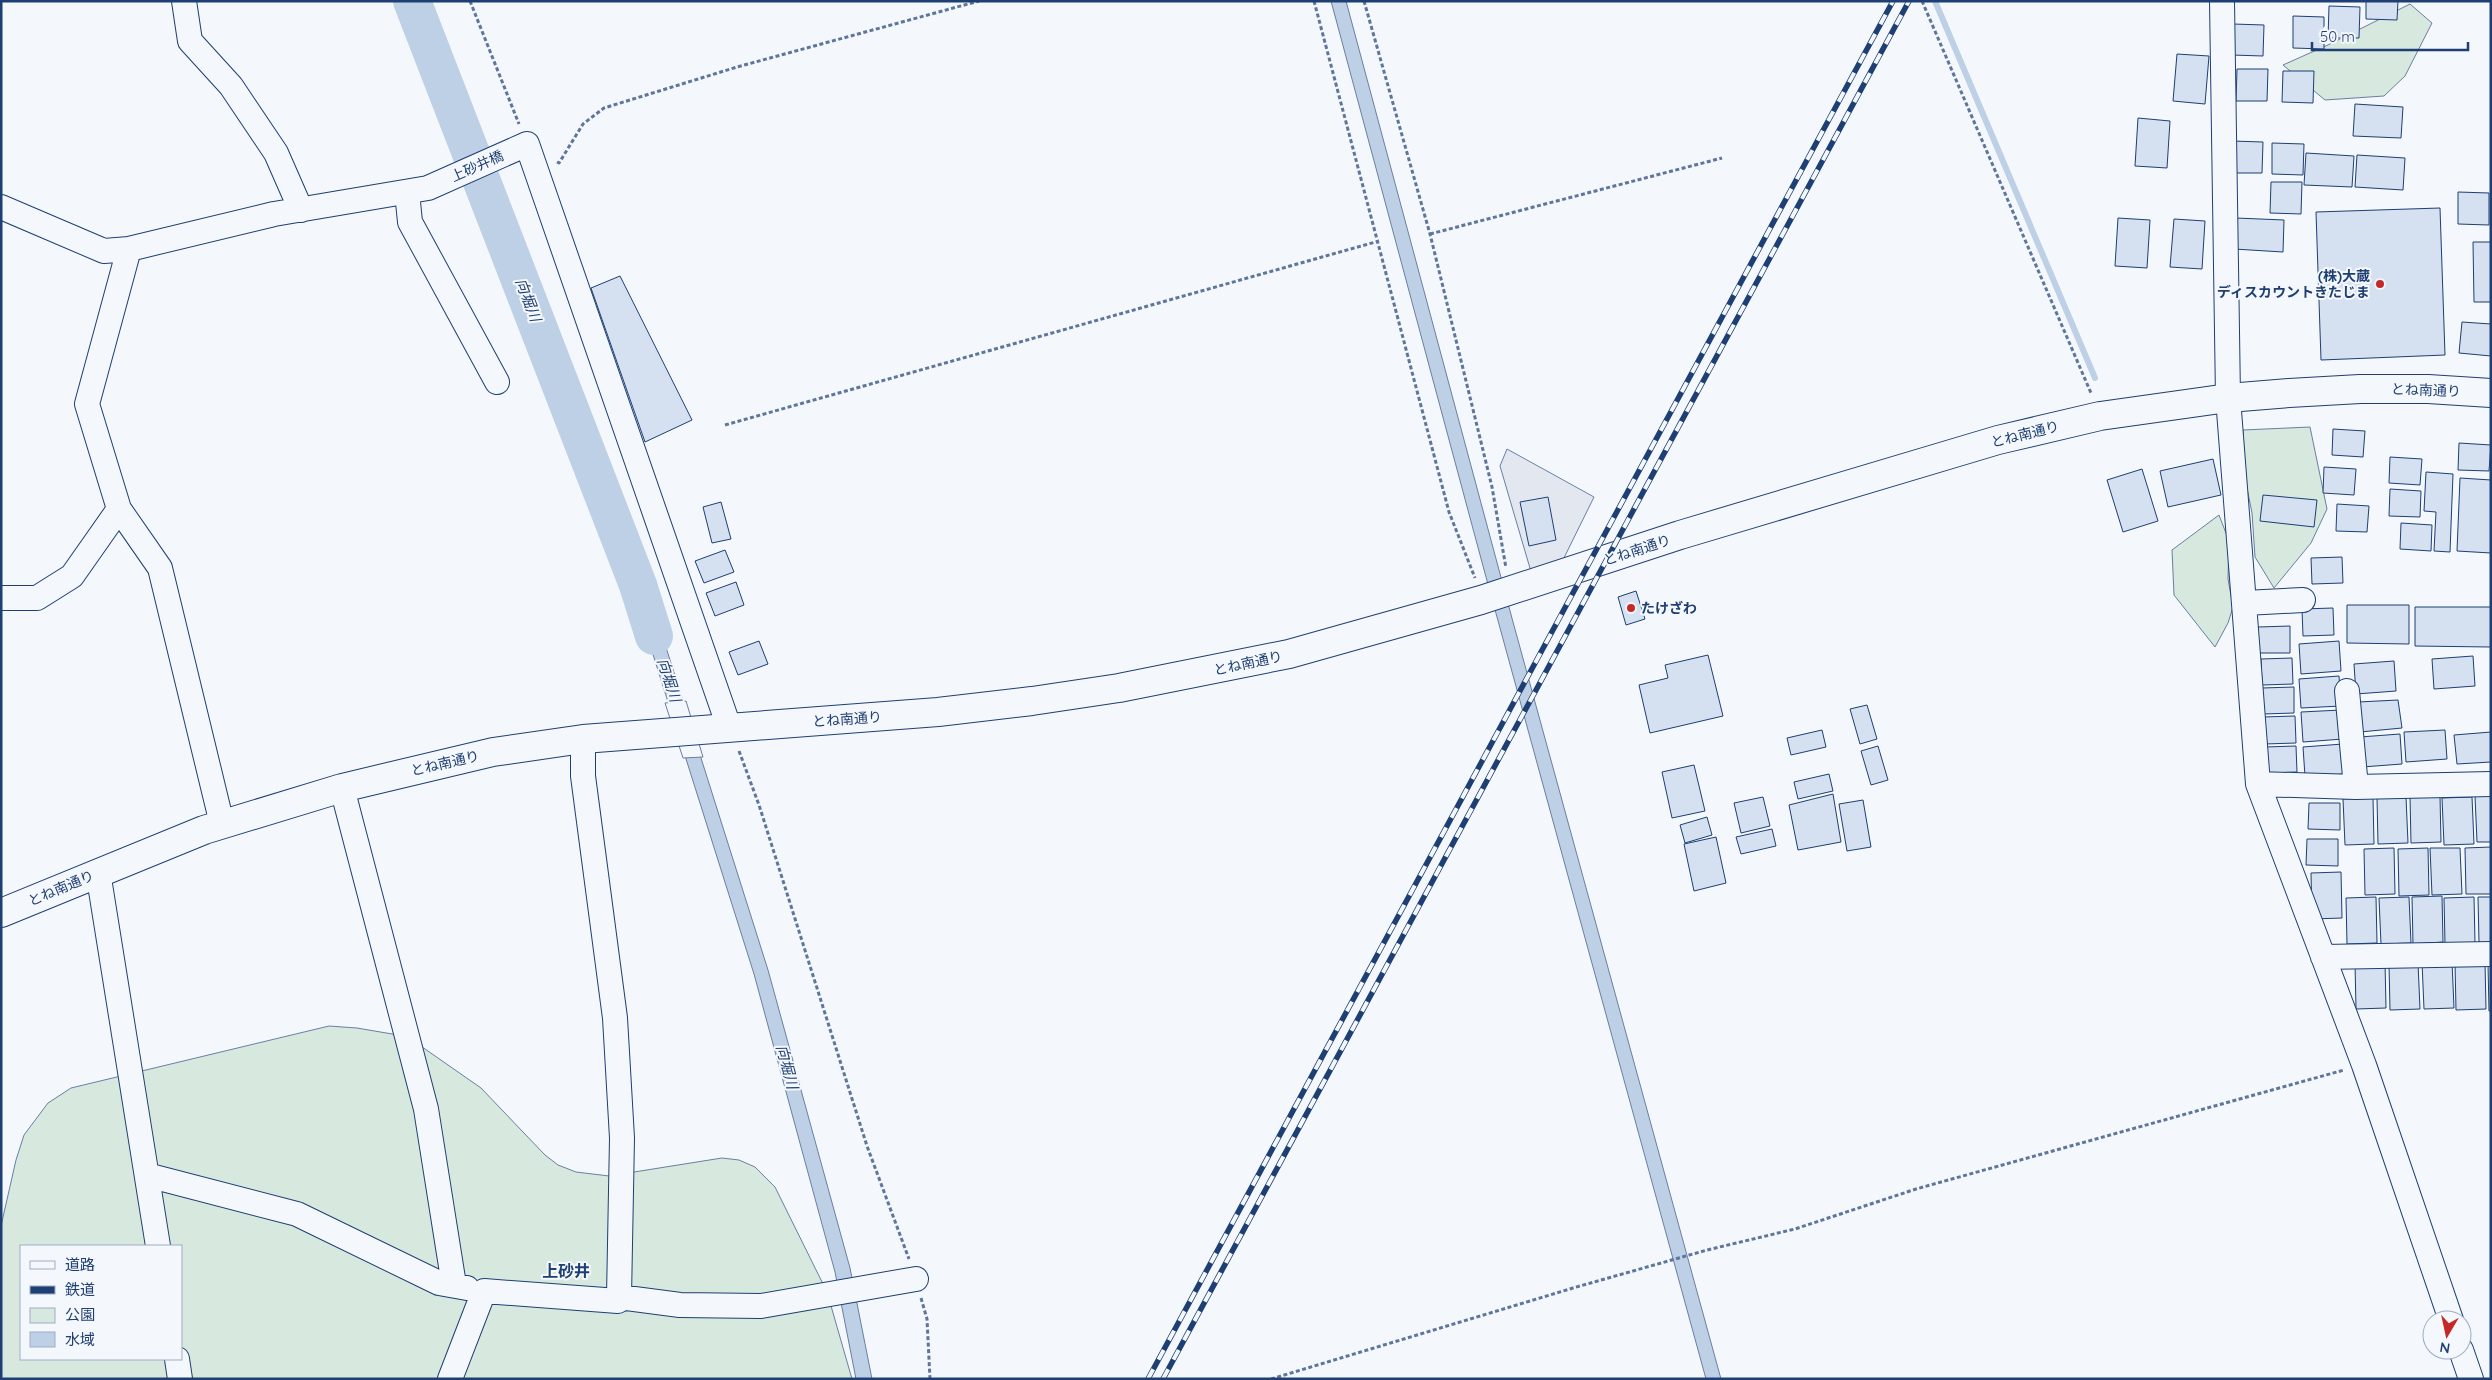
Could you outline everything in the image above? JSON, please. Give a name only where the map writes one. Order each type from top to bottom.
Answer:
[{"type":"main road","name":"とね南通り","points":[[1,913],[98,872],[222,824],[342,788],[493,752],[582,739],[938,712],[1118,688],[1289,654],[1481,600],[1680,536],[1998,440],[2100,416],[2228,398],[2360,389],[2428,389],[2491,393]]},
{"type":"street","points":[[184,1],[190,41],[231,86],[276,153],[301,210]]},
{"type":"street","points":[[2222,1],[2228,398],[2258,784],[2364,1065],[2448,1310]]},
{"type":"street","points":[[527,144],[726,727]]},
{"type":"street","name":"上砂井橋","points":[[1,207],[104,251],[129,248],[274,214],[418,190],[527,144]]},
{"type":"street","points":[[418,190],[410,222],[497,382]]},
{"type":"street","points":[[129,248],[87,404],[119,509],[160,568],[222,824]]},
{"type":"street","points":[[1,598],[37,598],[72,576],[119,509]]},
{"type":"street","points":[[2245,603],[2303,600]]},
{"type":"street","points":[[2347,691],[2356,787]]},
{"type":"street","points":[[147,1175],[297,1214],[439,1283],[484,1291],[618,1301],[622,1138],[615,1018],[583,776],[582,739]]},
{"type":"street","points":[[2258,784],[2356,787],[2491,784]]},
{"type":"street","points":[[342,788],[426,1109],[454,1285]]},
{"type":"street","points":[[98,872],[158,1245]]},
{"type":"street","points":[[2323,956],[2491,954]]},
{"type":"street","points":[[619,1297],[680,1305],[761,1306],[916,1279]]},
{"type":"street","points":[[450,1379],[484,1291]]},
{"type":"street","points":[[177,1360],[180,1379]]},
{"type":"street","points":[[2464,1360],[2471,1379]]},
{"type":"path","points":[[470,1],[527,144],[559,163],[583,124],[604,108],[737,67],[979,1]]},
{"type":"path","points":[[1314,1],[1379,241],[1449,512],[1475,576],[1481,600]]},
{"type":"path","points":[[1364,1],[1430,234],[1492,487],[1506,566],[1513,590]]},
{"type":"path","points":[[1922,1],[2100,416]]},
{"type":"path","points":[[1430,234],[1722,158]]},
{"type":"path","points":[[726,425],[1379,241]]},
{"type":"path","points":[[726,727],[759,805],[867,1146],[916,1279],[927,1319],[930,1379]]},
{"type":"path","points":[[1271,1379],[1573,1288],[1707,1250],[1795,1229],[1916,1189],[2364,1065]]},
{"type":"green space","points":[[2410,4],[2432,23],[2405,76],[2384,96],[2325,100],[2283,65],[2330,44]]},
{"type":"green space","points":[[2310,427],[2327,509],[2311,543],[2274,588],[2255,557],[2252,513],[2245,478],[2243,430]]},
{"type":"green space","points":[[2219,515],[2229,541],[2228,579],[2233,607],[2228,623],[2215,647],[2174,595],[2172,550]]},
{"type":"green space","points":[[329,1026],[357,1028],[398,1035],[415,1042],[481,1088],[545,1155],[558,1165],[576,1172],[609,1176],[722,1158],[739,1160],[755,1167],[775,1187],[827,1292],[852,1379],[1,1379],[1,1226],[16,1160],[24,1135],[48,1103],[71,1088]]},
{"type":"shaded area","points":[[1507,449],[1594,497],[1559,568],[1532,575],[1500,466]]},
{"type":"water","points":[[1331,1],[1346,1],[1513,622],[1721,1379],[1706,1379],[1483,566]]},
{"type":"water","points":[[646,584],[768,970],[850,1268],[872,1379],[856,1379],[835,1272],[754,974],[632,588]]},
{"type":"pier","points":[[686,701],[703,757],[683,758],[665,703]]},
{"type":"building","points":[[2366,1],[2398,1],[2397,20],[2366,19]]},
{"type":"building","points":[[2329,6],[2360,7],[2359,38],[2328,38]]},
{"type":"building","points":[[2293,16],[2324,17],[2324,49],[2293,48]]},
{"type":"building","points":[[2233,24],[2264,25],[2263,56],[2232,55]]},
{"type":"building","points":[[2177,54],[2209,56],[2205,104],[2173,101]]},
{"type":"building","points":[[2237,69],[2268,69],[2267,101],[2236,101]]},
{"type":"building","points":[[2283,71],[2314,71],[2313,103],[2282,102]]},
{"type":"building","points":[[2355,104],[2403,107],[2401,138],[2353,136]]},
{"type":"building","points":[[2138,118],[2170,121],[2167,168],[2135,166]]},
{"type":"building","points":[[2232,141],[2263,142],[2262,173],[2231,173]]},
{"type":"building","points":[[2272,143],[2304,144],[2303,175],[2272,174]]},
{"type":"building","points":[[2306,153],[2354,156],[2352,187],[2304,185]]},
{"type":"building","points":[[2357,155],[2405,158],[2403,190],[2355,187]]},
{"type":"building","points":[[2271,182],[2302,182],[2301,214],[2270,213]]},
{"type":"building","points":[[2458,192],[2489,193],[2489,225],[2458,224]]},
{"type":"building","name":"(株)大蔵 ディスカウントきたじま","points":[[2440,208],[2445,355],[2321,360],[2316,212]]},
{"type":"building","points":[[2118,218],[2150,220],[2147,268],[2115,266]]},
{"type":"building","points":[[2236,218],[2284,220],[2283,252],[2234,249]]},
{"type":"building","points":[[2174,219],[2205,221],[2202,269],[2170,267]]},
{"type":"building","points":[[2473,242],[2491,242],[2491,302],[2474,302]]},
{"type":"building","points":[[620,276],[692,420],[645,442],[591,288]]},
{"type":"building","points":[[2462,322],[2491,324],[2491,356],[2459,353]]},
{"type":"building","points":[[2333,429],[2365,431],[2363,457],[2332,455]]},
{"type":"building","points":[[2459,443],[2491,445],[2489,471],[2458,470]]},
{"type":"building","points":[[2390,457],[2422,459],[2420,485],[2389,483]]},
{"type":"building","points":[[2213,459],[2221,495],[2168,507],[2160,471]]},
{"type":"building","points":[[2324,467],[2356,469],[2354,495],[2323,493]]},
{"type":"building","points":[[2142,469],[2158,521],[2123,532],[2107,480]]},
{"type":"building","points":[[2426,472],[2453,474],[2450,552],[2434,551],[2436,512],[2424,511]]},
{"type":"building","points":[[2460,478],[2491,480],[2491,553],[2457,551]]},
{"type":"building","points":[[2390,489],[2421,491],[2420,517],[2389,516]]},
{"type":"building","points":[[2263,495],[2317,500],[2314,527],[2260,521]]},
{"type":"building","points":[[1548,497],[1556,540],[1529,546],[1520,502]]},
{"type":"building","points":[[721,502],[731,539],[712,543],[703,507]]},
{"type":"building","points":[[2337,504],[2369,506],[2367,532],[2336,531]]},
{"type":"building","points":[[2401,523],[2432,525],[2431,551],[2400,549]]},
{"type":"building","points":[[725,550],[734,572],[704,583],[695,561]]},
{"type":"building","points":[[2342,557],[2343,583],[2312,584],[2311,558]]},
{"type":"building","points":[[736,582],[744,605],[715,616],[706,593]]},
{"type":"building","name":"たけざわ","points":[[1636,591],[1645,619],[1626,625],[1618,597]]},
{"type":"building","points":[[2347,605],[2409,605],[2409,644],[2347,643]]},
{"type":"building","points":[[2415,607],[2491,607],[2491,647],[2415,646]]},
{"type":"building","points":[[2333,608],[2334,635],[2303,636],[2302,609]]},
{"type":"building","points":[[2290,626],[2290,653],[2259,653],[2258,627]]},
{"type":"building","points":[[759,641],[768,664],[738,675],[729,652]]},
{"type":"building","points":[[2339,641],[2341,671],[2301,674],[2299,644]]},
{"type":"building","points":[[1708,655],[1723,716],[1650,733],[1639,685],[1668,678],[1665,665]]},
{"type":"building","points":[[2473,656],[2475,686],[2434,689],[2432,659]]},
{"type":"building","points":[[2292,658],[2293,684],[2262,685],[2261,659]]},
{"type":"building","points":[[2394,661],[2396,691],[2356,694],[2354,664]]},
{"type":"building","points":[[2339,676],[2341,706],[2301,708],[2299,679]]},
{"type":"building","points":[[2294,687],[2294,713],[2263,714],[2262,688]]},
{"type":"building","points":[[2398,700],[2402,728],[2360,732],[2358,702]]},
{"type":"building","points":[[1867,705],[1877,739],[1860,744],[1850,709]]},
{"type":"building","points":[[2341,710],[2343,739],[2303,742],[2301,712]]},
{"type":"building","points":[[2295,716],[2296,743],[2264,744],[2263,717]]},
{"type":"building","points":[[1822,730],[1826,747],[1791,755],[1787,738]]},
{"type":"building","points":[[2445,730],[2447,759],[2406,762],[2404,732]]},
{"type":"building","points":[[2491,732],[2491,762],[2457,764],[2454,735]]},
{"type":"building","points":[[2400,734],[2402,764],[2362,767],[2360,737]]},
{"type":"building","points":[[2343,744],[2345,774],[2305,776],[2303,747]]},
{"type":"building","points":[[1878,746],[1888,780],[1871,785],[1861,751]]},
{"type":"building","points":[[2296,746],[2297,772],[2266,773],[2265,747]]},
{"type":"building","points":[[1694,765],[1705,811],[1672,818],[1662,772]]},
{"type":"building","points":[[1829,774],[1833,791],[1798,799],[1794,782]]},
{"type":"building","points":[[1833,794],[1841,842],[1798,850],[1789,805]]},
{"type":"building","points":[[2440,796],[2441,842],[2411,843],[2410,797]]},
{"type":"building","points":[[2475,796],[2491,796],[2491,842],[2477,842]]},
{"type":"building","points":[[1763,797],[1770,826],[1741,833],[1734,803]]},
{"type":"building","points":[[2406,797],[2408,843],[2378,844],[2377,798]]},
{"type":"building","points":[[2472,797],[2474,844],[2444,845],[2442,798]]},
{"type":"building","points":[[2373,798],[2374,844],[2345,845],[2343,799]]},
{"type":"building","points":[[1863,800],[1871,847],[1847,851],[1839,804]]},
{"type":"building","points":[[2309,803],[2340,803],[2340,830],[2308,829]]},
{"type":"building","points":[[1707,817],[1712,835],[1685,843],[1680,825]]},
{"type":"building","points":[[1772,829],[1776,846],[1741,854],[1736,837]]},
{"type":"building","points":[[1716,837],[1726,883],[1694,891],[1684,844]]},
{"type":"building","points":[[2307,839],[2338,839],[2338,866],[2306,865]]},
{"type":"building","points":[[2491,847],[2491,894],[2466,894],[2465,848]]},
{"type":"building","points":[[2394,848],[2395,894],[2365,895],[2364,849]]},
{"type":"building","points":[[2428,848],[2429,895],[2399,896],[2398,849]]},
{"type":"building","points":[[2430,848],[2460,848],[2462,894],[2432,895]]},
{"type":"building","points":[[2341,872],[2342,918],[2312,919],[2311,873]]},
{"type":"building","points":[[2442,896],[2443,942],[2413,944],[2412,897]]},
{"type":"building","points":[[2376,897],[2377,943],[2347,944],[2346,898]]},
{"type":"building","points":[[2409,897],[2411,943],[2381,944],[2379,898]]},
{"type":"building","points":[[2474,897],[2475,943],[2445,944],[2444,898]]},
{"type":"building","points":[[2478,897],[2491,897],[2491,943],[2479,943]]},
{"type":"building","points":[[2385,962],[2386,1008],[2356,1009],[2355,963]]},
{"type":"building","points":[[2422,962],[2452,962],[2454,1008],[2424,1009]]},
{"type":"building","points":[[2485,962],[2486,1009],[2456,1010],[2455,963]]},
{"type":"building","points":[[2418,963],[2420,1009],[2390,1010],[2389,964]]},
{"type":"building","points":[[2488,964],[2491,964],[2491,1011],[2489,1011]]},
{"type":"waterway","name":"向堀川","points":[[412,1],[638,585],[654,636]]},
{"type":"waterway","points":[[1935,1],[2095,378]]},
{"type":"railway","points":[[1148,1379],[1893,1]]},
{"type":"railway","points":[[1163,1379],[1909,1]]},
{"type":"place","name":"(株)大蔵 ディスカウントきたじま","points":[[2380,284]]},
{"type":"place","name":"たけざわ","points":[[1631,608]]},
{"type":"district","name":"上砂井","points":[[566,1271]]}]
